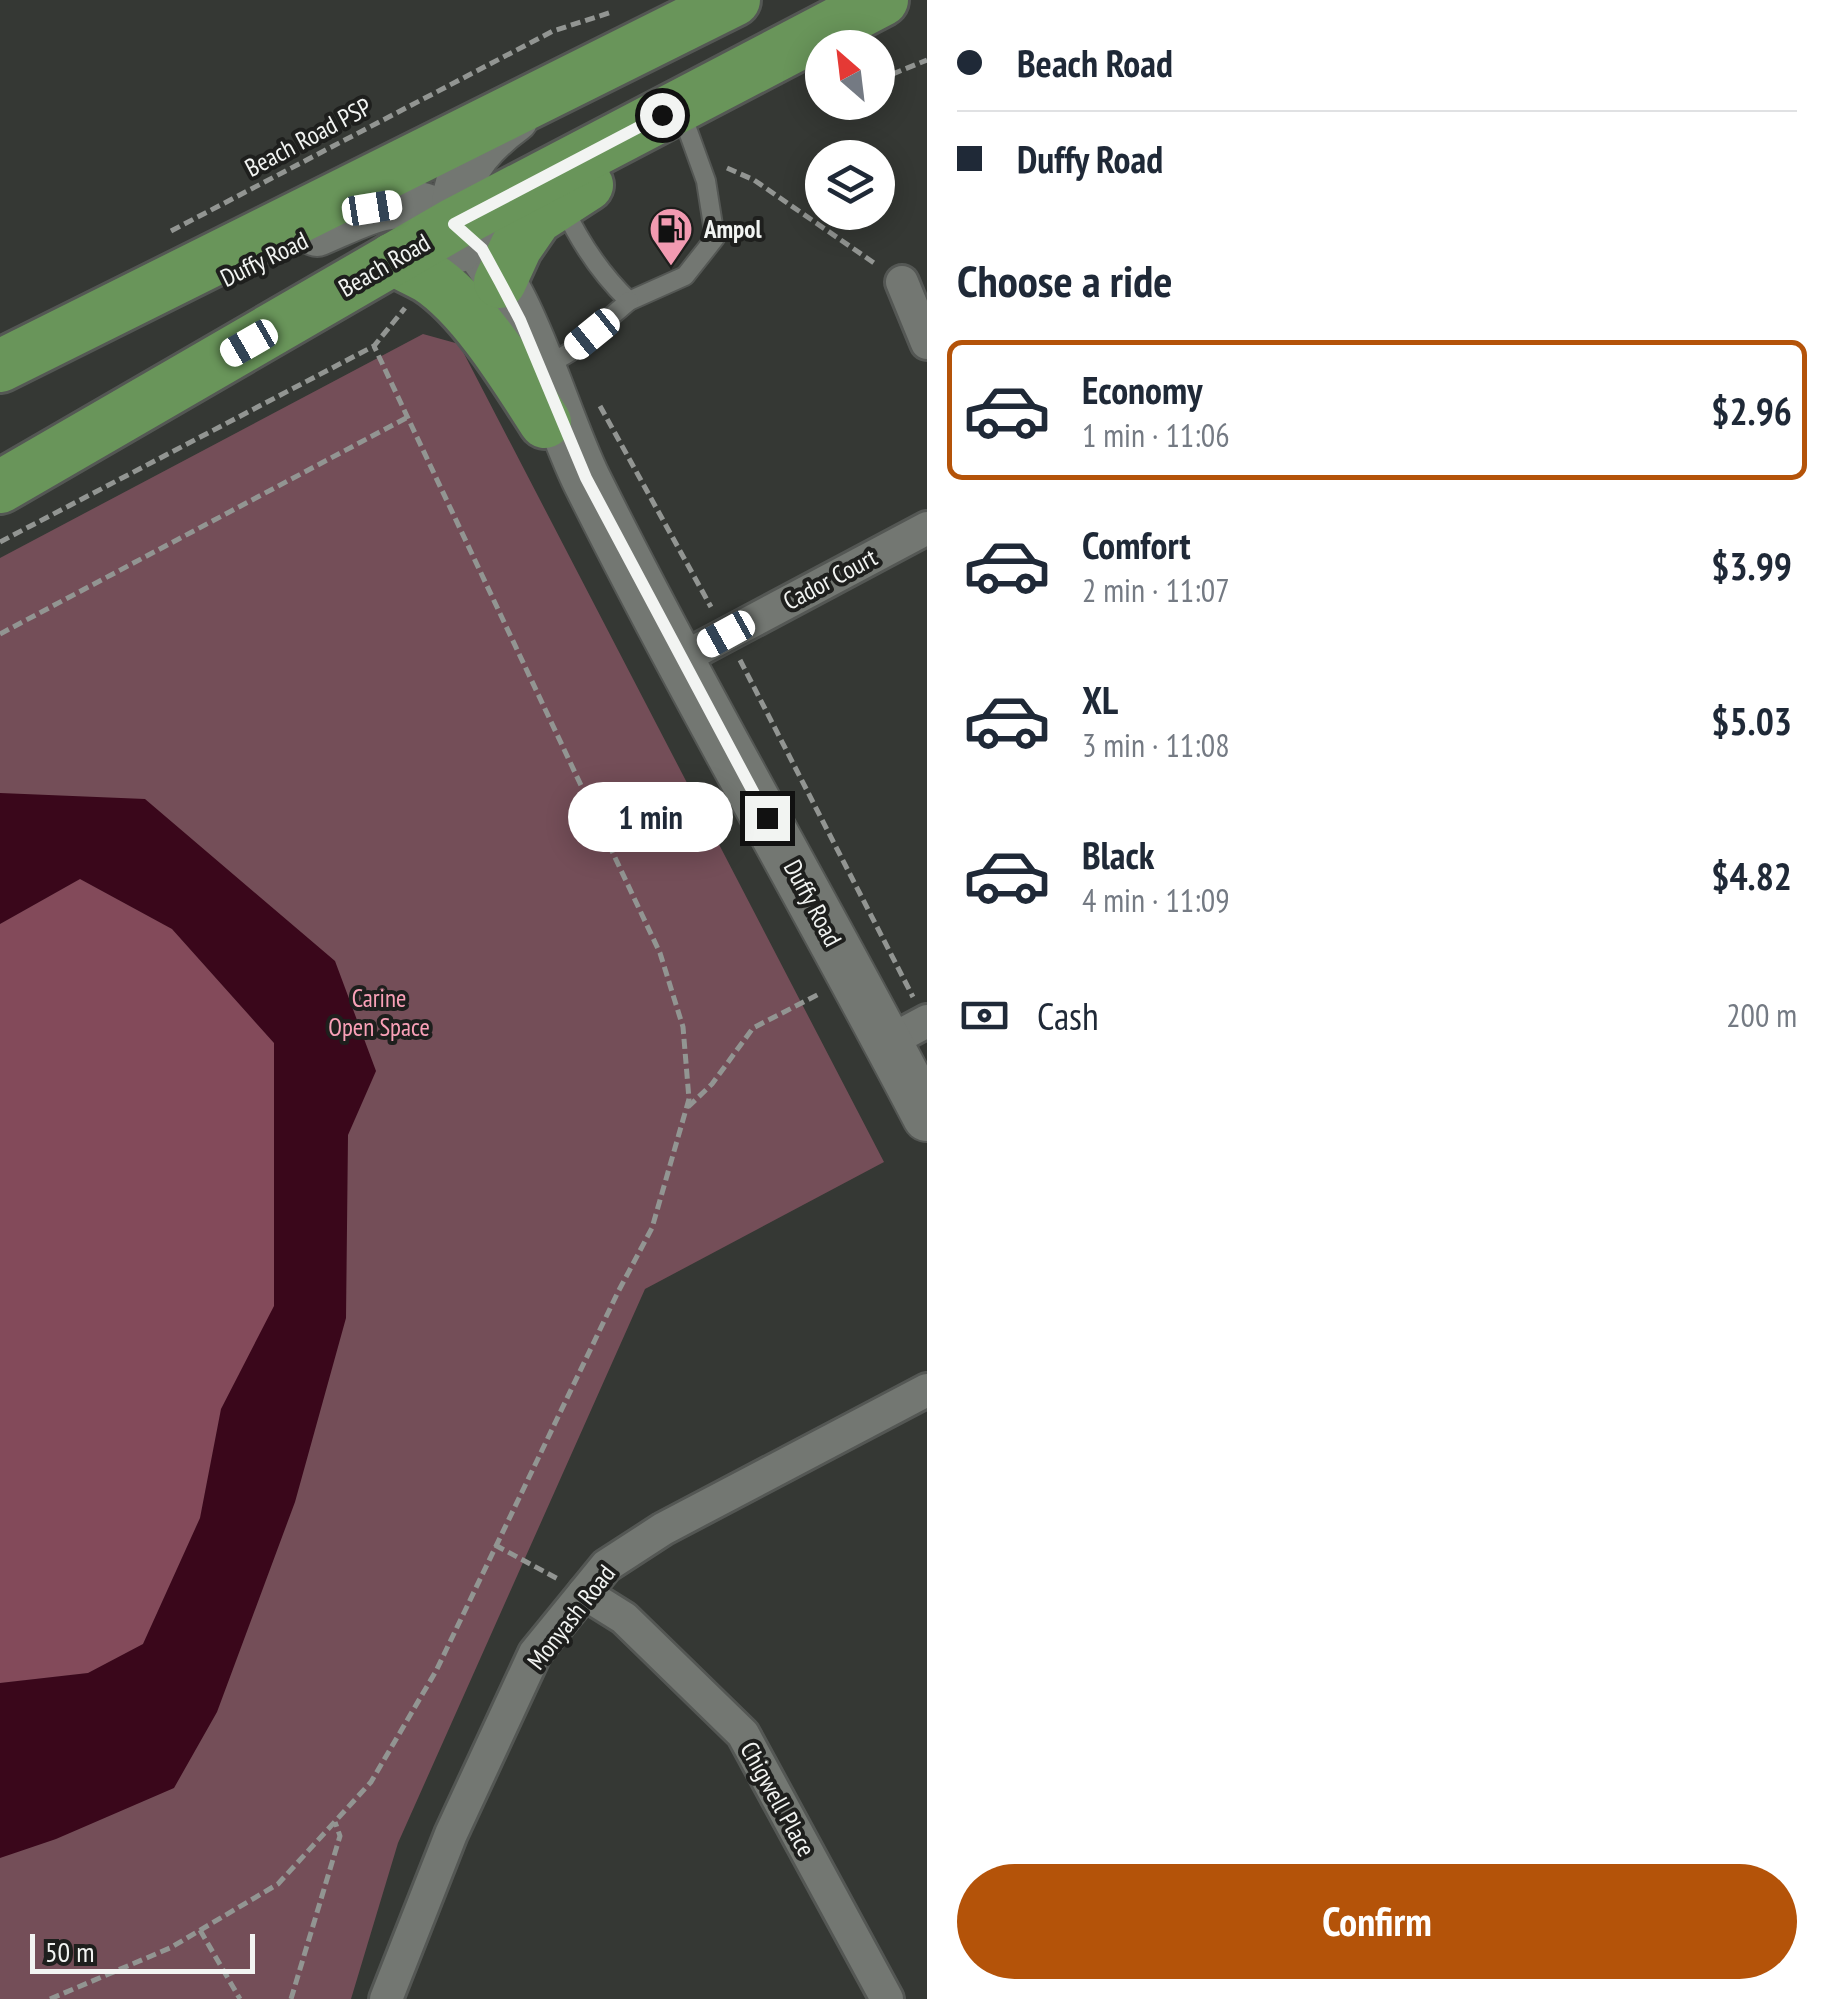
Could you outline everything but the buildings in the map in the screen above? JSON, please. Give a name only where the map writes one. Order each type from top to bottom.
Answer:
[{"type":"main road","points":[[0,366],[734,0]]},
{"type":"main road","name":"Beach Road","points":[[0,488],[454,224],[882,0]]},
{"type":"main road","points":[[500,282],[516,246],[536,218],[561,202],[701,136],[801,42]]},
{"type":"main road","name":"Duffy Road","points":[[544,95],[478,146],[461,179],[454,224],[461,260],[545,422],[586,478]]},
{"type":"main road","name":"Duffy Road","points":[[70,332],[167,307],[372,208],[427,206],[482,249],[586,478],[853,977],[907,1031],[927,1116]]},
{"type":"main road","points":[[393,260],[430,278],[448,294],[499,352],[545,422]]},
{"type":"street","points":[[902,282],[927,344]]},
{"type":"street","name":"Cador Court","points":[[681,659],[927,528]]},
{"type":"street","name":"Monyash Road","points":[[386,1999],[451,1834],[535,1654],[606,1566],[663,1529],[927,1390]]},
{"type":"street","name":"Chigwell Place","points":[[584,1593],[624,1618],[743,1734],[886,1999]]},
{"type":"lane","points":[[540,370],[570,352],[629,302],[685,276],[716,238],[701,136]]},
{"type":"lane","points":[[561,202],[578,239],[603,276],[629,302]]},
{"type":"path","name":"Beach Road PSP","points":[[156,240],[553,31],[620,9]]},
{"type":"path","points":[[895,73],[927,60]]},
{"type":"path","points":[[701,136],[728,169],[754,180],[902,282]]},
{"type":"path","points":[[0,542],[374,346],[660,952],[683,1027],[689,1099],[652,1228],[426,1686],[371,1782],[278,1884],[170,1948],[50,1999]]},
{"type":"path","points":[[0,634],[408,416]]},
{"type":"path","points":[[686,1109],[712,1084],[753,1028],[853,977]]},
{"type":"path","points":[[495,1545],[584,1593]]},
{"type":"path","points":[[290,1999],[340,1836],[335,1822]]},
{"type":"path","points":[[200,1930],[240,1999]]},
{"type":"green space","name":"Carine Open Space","points":[[423,334],[459,344],[884,1162],[645,1289],[398,1843],[351,1999],[0,1999],[0,558]]},
{"type":"shaded area","points":[[0,793],[145,799],[335,961],[376,1071],[348,1135],[346,1318],[295,1502],[217,1712],[174,1788],[56,1839],[0,1858],[0,1683],[88,1673],[143,1644],[200,1518],[221,1409],[274,1306],[274,1043],[172,929],[80,879],[0,924]]},
{"type":"shaded area","points":[[80,879],[172,929],[274,1043],[274,1307],[221,1409],[200,1518],[143,1644],[88,1673],[0,1683],[0,924]]},
{"type":"place","name":"Ampol","points":[[671,267]]},
{"type":"route","points":[[662,115],[454,224],[482,249],[500,282],[520,320],[586,478],[767,818]]}]
